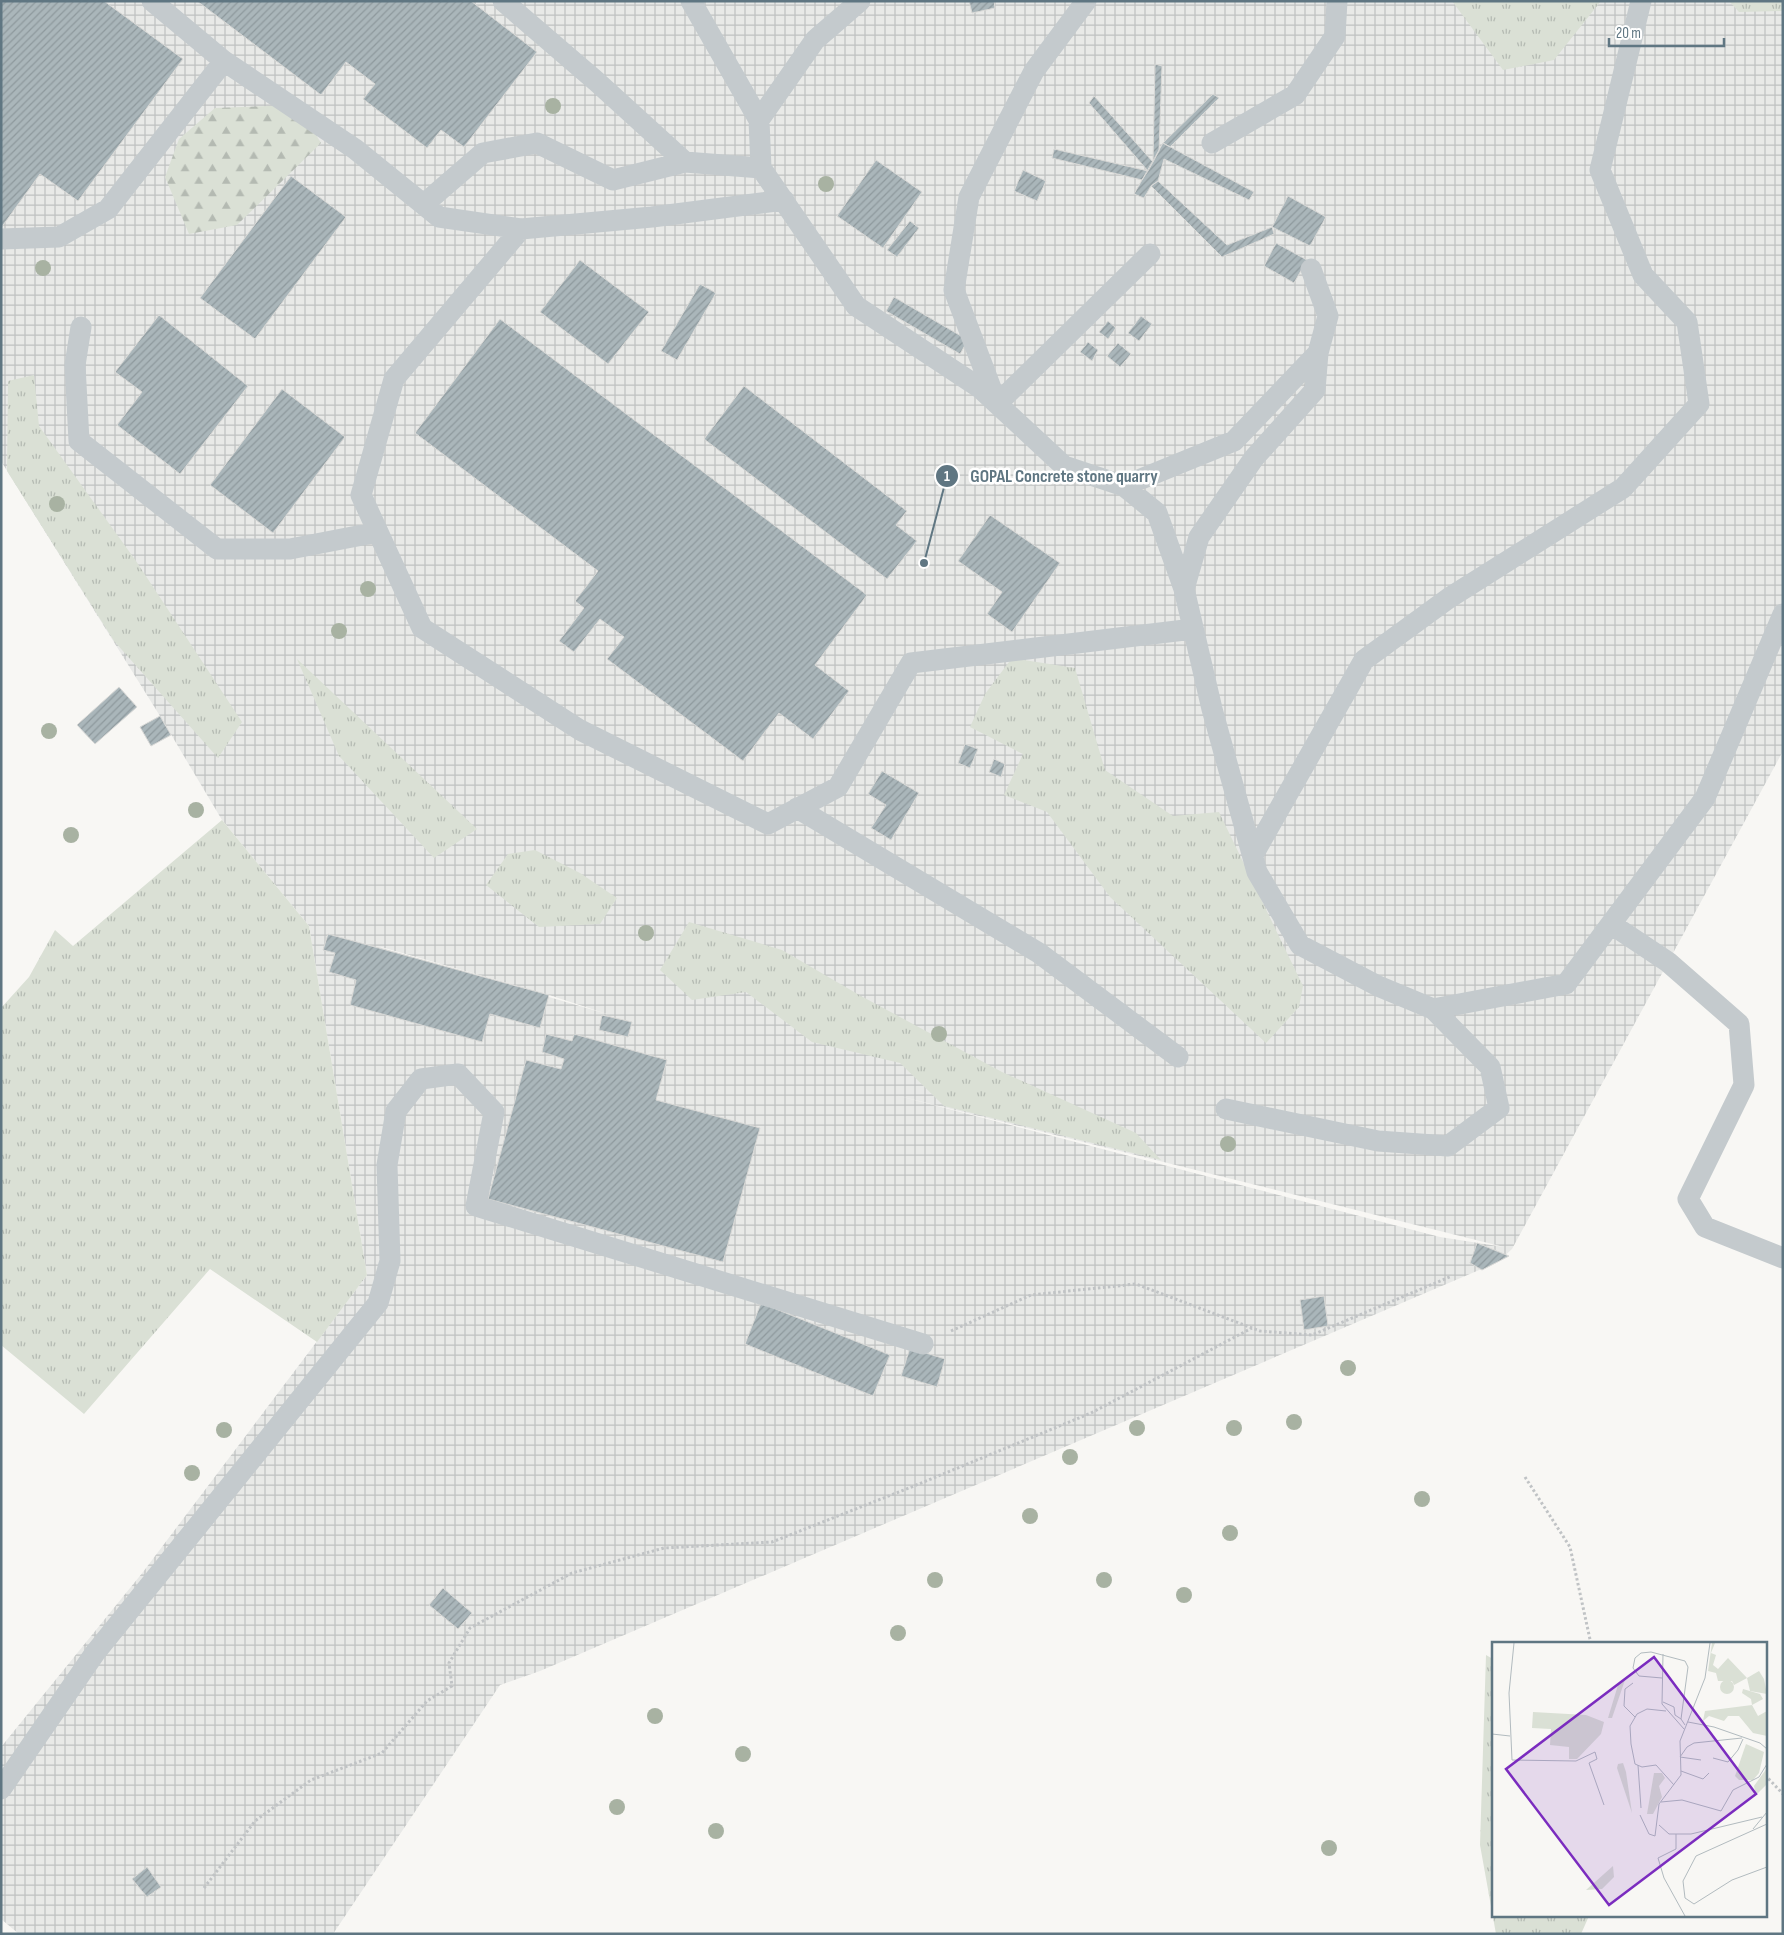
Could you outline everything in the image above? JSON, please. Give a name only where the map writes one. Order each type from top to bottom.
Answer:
[{"type":"lane","points":[[152,1],[224,61],[355,149],[439,217],[521,230],[652,217],[784,200]]},
{"type":"lane","points":[[502,1],[596,81],[685,162]]},
{"type":"lane","points":[[691,1],[759,120],[761,168],[856,306],[980,388],[1064,466],[1124,486],[1157,513],[1184,589],[1212,709],[1257,872],[1300,945],[1378,986],[1434,1009],[1490,1067],[1499,1108],[1448,1146],[1378,1141],[1226,1108]]},
{"type":"lane","points":[[759,120],[815,40],[860,1]]},
{"type":"lane","points":[[997,404],[954,290],[969,197],[1034,71],[1086,1]]},
{"type":"lane","points":[[1212,143],[1295,95],[1335,36],[1337,1]]},
{"type":"lane","points":[[1253,855],[1364,660],[1449,598],[1623,488],[1700,404],[1687,322],[1643,275],[1600,170],[1641,1]]},
{"type":"lane","points":[[1,240],[59,237],[108,209],[224,61]]},
{"type":"lane","points":[[424,204],[483,152],[537,143],[613,180],[685,162],[761,168]]},
{"type":"lane","points":[[521,230],[394,379],[361,495],[422,628],[580,730],[768,824],[838,787],[912,663],[1193,629]]},
{"type":"lane","points":[[997,404],[1150,254]]},
{"type":"lane","points":[[1184,589],[1199,537],[1254,458],[1315,390],[1318,353],[1328,316],[1311,269]]},
{"type":"lane","points":[[82,327],[75,365],[79,441],[217,549],[290,549],[378,532]]},
{"type":"lane","points":[[1124,486],[1234,441],[1318,353]]},
{"type":"lane","points":[[1434,1009],[1566,984],[1705,798],[1783,614]]},
{"type":"lane","points":[[797,808],[1039,953],[1178,1057]]},
{"type":"lane","points":[[1611,924],[1668,962],[1739,1024],[1744,1084],[1688,1199],[1705,1227],[1783,1258]]},
{"type":"lane","points":[[1,1789],[95,1653],[378,1303],[390,1261],[387,1165],[396,1112],[421,1079],[458,1074],[494,1112],[476,1206],[923,1344]]},
{"type":"path","points":[[923,1344],[1031,1295],[1136,1284],[1260,1332],[1312,1335],[1452,1276]]},
{"type":"path","points":[[204,1888],[255,1821],[311,1780],[382,1752],[427,1701],[452,1686],[449,1663],[470,1628],[572,1572],[664,1548],[772,1542],[1091,1413],[1252,1328]]},
{"type":"path","points":[[1524,1477],[1570,1547],[1591,1642]]},
{"type":"path","points":[[1766,1776],[1783,1794]]},
{"type":"shaded area","points":[[1,1],[1783,1],[1783,751],[1512,1249],[1498,1262],[540,1671],[500,1685],[333,1934],[19,1934],[1,1919],[1,1747],[143,1572],[367,1275],[309,926],[222,820],[160,716],[1,461]],"holes":[[[382,948],[549,995],[607,1014]],[[895,1095],[1504,1247],[1440,1237]]]},
{"type":"green space","points":[[1452,1],[1601,1],[1554,60],[1503,70]]},
{"type":"green space","points":[[1729,1],[1783,1],[1783,11],[1739,12]]},
{"type":"green space","points":[[298,105],[321,143],[237,225],[189,234],[165,177],[179,139],[215,108]]},
{"type":"green space","points":[[34,375],[39,426],[136,561],[242,722],[218,758],[114,641],[7,471],[8,381]]},
{"type":"green space","points":[[1012,658],[1075,668],[1105,770],[1173,816],[1219,812],[1303,986],[1299,1007],[1266,1043],[1110,897],[1047,812],[1004,795],[1023,754],[970,727],[985,694]]},
{"type":"green space","points":[[297,659],[477,829],[434,858],[339,756]]},
{"type":"green space","points":[[222,820],[309,926],[367,1275],[317,1342],[210,1269],[84,1414],[1,1345],[1,1008],[29,977],[55,930],[73,946]]},
{"type":"green space","points":[[535,850],[580,873],[617,898],[600,924],[539,927],[486,885],[508,854]]},
{"type":"green space","points":[[689,922],[782,950],[861,996],[1002,1072],[1136,1133],[1161,1160],[944,1106],[900,1063],[812,1042],[746,992],[692,1000],[660,970]]},
{"type":"green space","points":[[1486,1655],[1492,1658],[1492,1912],[1480,1845]]},
{"type":"green space","points":[[1493,1918],[1588,1918],[1581,1934],[1496,1934]]},
{"type":"building","points":[[1,1],[104,1],[183,59],[78,201],[40,174],[1,228]]},
{"type":"building","points":[[197,1],[471,1],[537,52],[464,147],[441,130],[427,148],[363,99],[375,84],[346,62],[321,95]]},
{"type":"building","points":[[969,1],[994,1],[995,8],[972,13]]},
{"type":"building","points":[[1155,64],[1162,66],[1159,151],[1153,162]]},
{"type":"building","points":[[1213,94],[1219,98],[1170,147],[1163,143]]},
{"type":"building","points":[[1094,96],[1153,162],[1148,171],[1089,103]]},
{"type":"building","points":[[1163,143],[1254,192],[1249,200],[1164,159],[1158,181],[1151,186],[1144,198],[1134,194]]},
{"type":"building","points":[[1054,149],[1148,171],[1142,180],[1052,158]]},
{"type":"building","points":[[876,160],[922,192],[883,248],[837,216]]},
{"type":"building","points":[[1023,170],[1046,181],[1037,201],[1014,191]]},
{"type":"building","points":[[291,176],[346,217],[255,339],[200,298]]},
{"type":"building","points":[[1158,181],[1227,245],[1272,227],[1274,234],[1222,257],[1151,186]]},
{"type":"building","points":[[1288,196],[1326,217],[1310,246],[1272,227]]},
{"type":"building","points":[[910,221],[919,228],[897,257],[887,250]]},
{"type":"building","points":[[1276,243],[1307,260],[1294,283],[1264,266]]},
{"type":"building","points":[[580,260],[649,312],[608,364],[540,312]]},
{"type":"building","points":[[700,284],[716,293],[677,360],[661,351]]},
{"type":"building","points":[[894,297],[968,340],[960,354],[886,311]]},
{"type":"building","points":[[159,315],[248,386],[180,474],[117,425],[142,392],[115,372]]},
{"type":"building","points":[[1141,316],[1152,324],[1139,341],[1128,333]]},
{"type":"building","points":[[500,319],[867,595],[815,665],[849,691],[813,739],[779,713],[743,761],[607,659],[624,637],[600,619],[574,652],[559,641],[584,608],[575,601],[598,571],[415,433]]},
{"type":"building","points":[[1108,321],[1116,328],[1108,339],[1099,332]]},
{"type":"building","points":[[1088,342],[1098,350],[1092,361],[1080,352]]},
{"type":"building","points":[[1118,343],[1131,354],[1120,367],[1107,356]]},
{"type":"building","points":[[744,386],[907,511],[896,525],[917,541],[887,579],[704,439]]},
{"type":"building","points":[[282,389],[345,437],[273,533],[210,485]]},
{"type":"building","points":[[990,515],[1060,563],[1012,632],[987,614],[1002,592],[958,561]]},
{"type":"building","points":[[119,687],[137,707],[95,744],[77,725]]},
{"type":"building","points":[[160,716],[171,735],[151,746],[140,727]]},
{"type":"building","points":[[965,744],[978,749],[970,768],[958,763]]},
{"type":"building","points":[[994,759],[1005,764],[1001,777],[989,772]]},
{"type":"building","points":[[882,771],[919,793],[891,840],[871,828],[886,805],[868,794]]},
{"type":"building","points":[[328,934],[549,995],[540,1028],[490,1014],[482,1042],[350,1005],[356,980],[329,972],[335,953],[323,950]]},
{"type":"building","points":[[602,1015],[632,1022],[628,1037],[599,1030]]},
{"type":"building","points":[[546,1034],[572,1041],[574,1034],[667,1060],[656,1100],[760,1128],[723,1262],[488,1199],[526,1060],[561,1069],[564,1059],[542,1052]]},
{"type":"building","points":[[1477,1243],[1509,1256],[1482,1270],[1470,1263]]},
{"type":"building","points":[[1324,1296],[1328,1326],[1304,1330],[1300,1300]]},
{"type":"building","points":[[761,1303],[890,1355],[873,1396],[745,1344]]},
{"type":"building","points":[[910,1348],[945,1359],[937,1387],[901,1376]]},
{"type":"building","points":[[443,1588],[472,1613],[458,1629],[429,1605]]},
{"type":"building","points":[[147,1867],[161,1887],[147,1897],[132,1879]]},
{"type":"place","name":"GOPAL Concrete stone quarry","points":[[924,563]]}]
